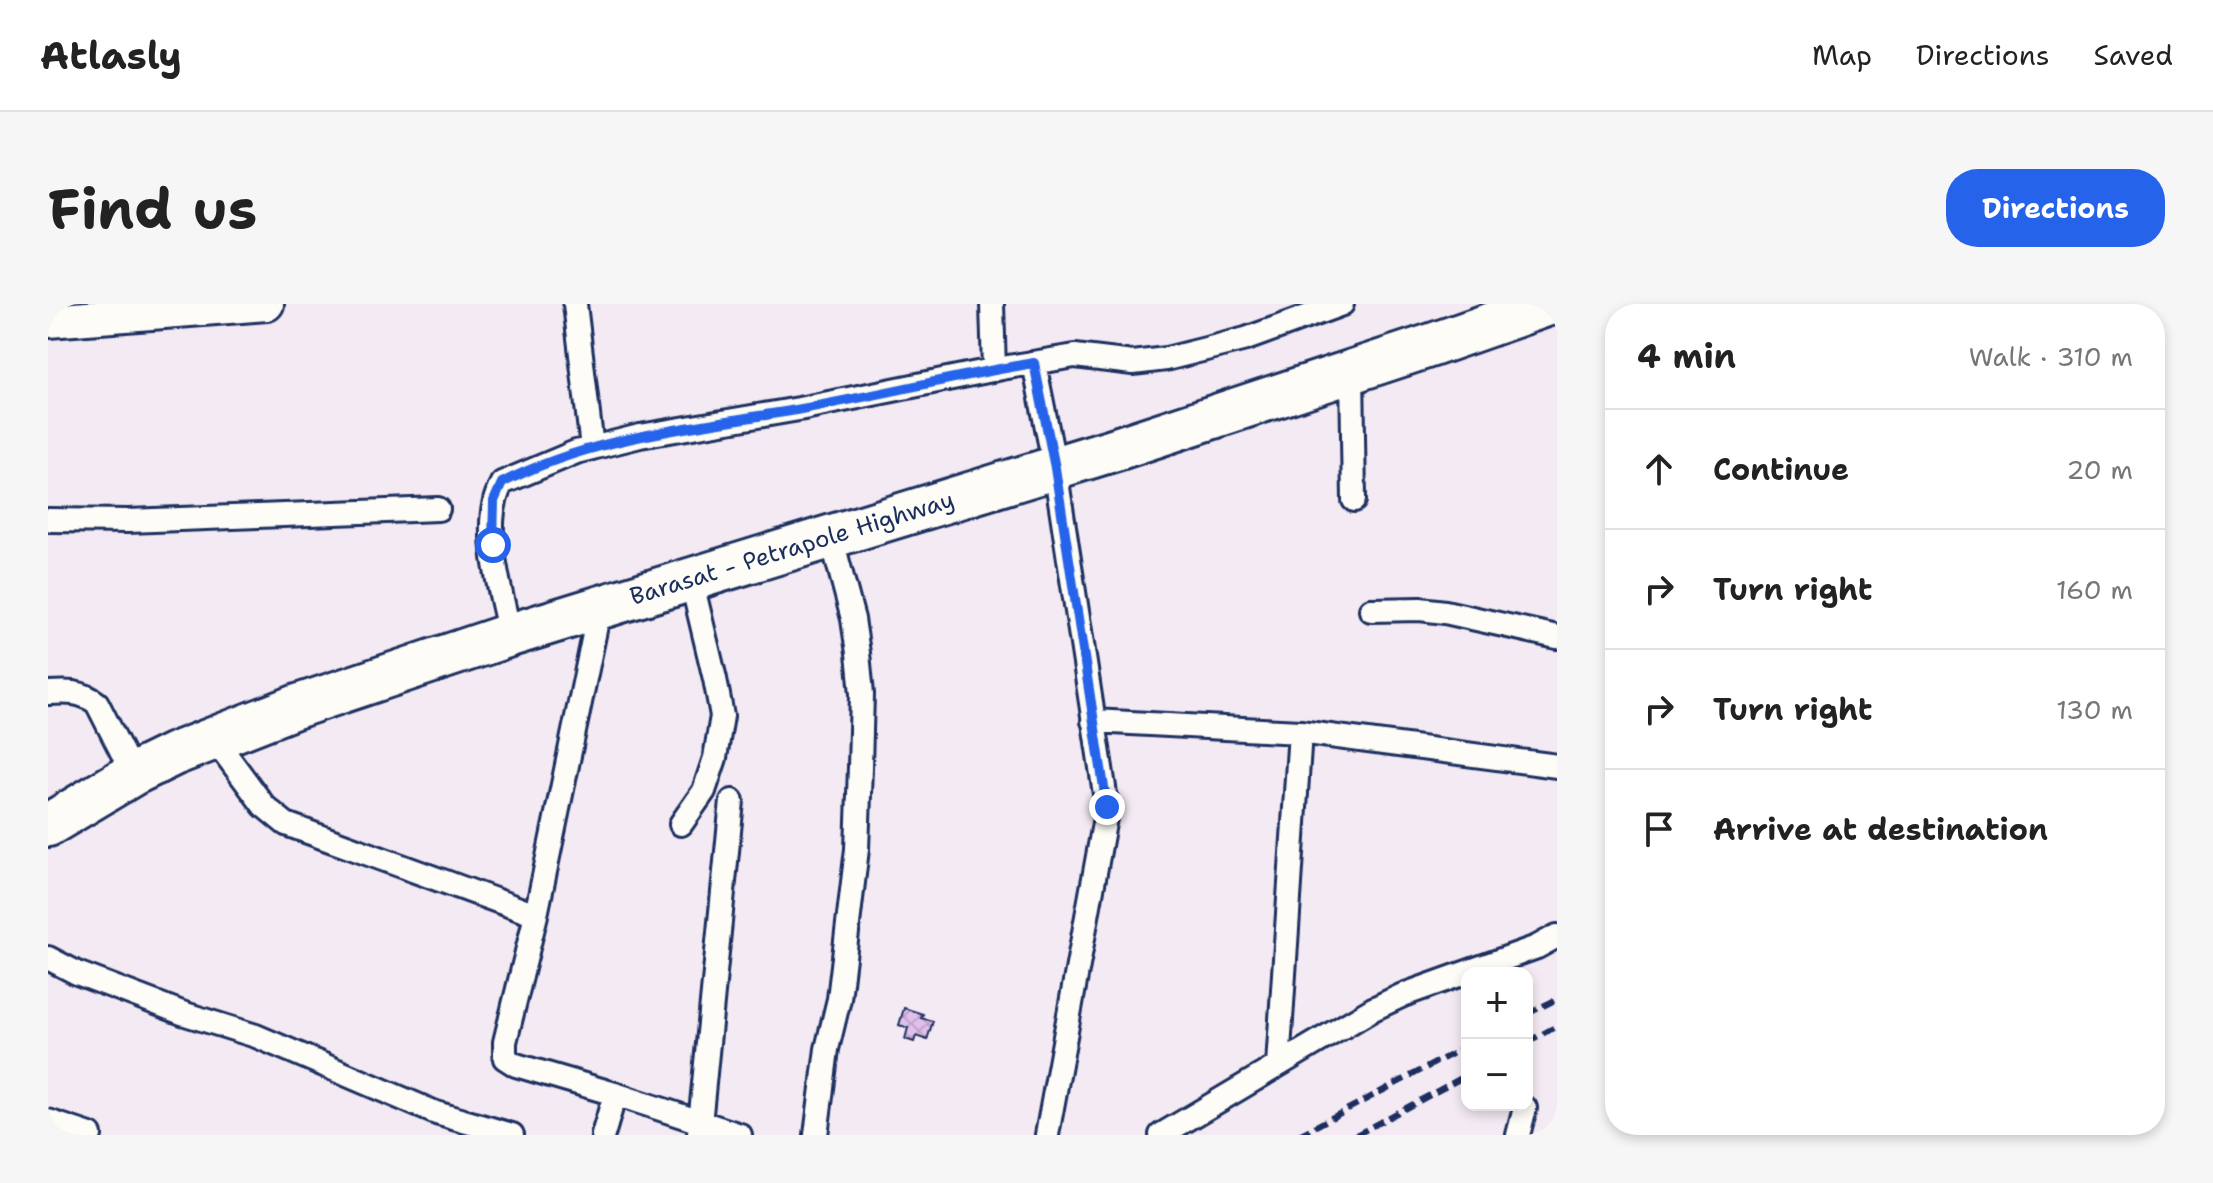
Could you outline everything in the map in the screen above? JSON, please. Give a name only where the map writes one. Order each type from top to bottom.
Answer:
[{"type":"highway","name":"Barasat - Petrapole Highway","points":[[48,825],[133,774],[213,737],[295,707],[600,606],[1055,468],[1352,372],[1549,304]]},
{"type":"main road","points":[[48,321],[88,311],[267,304]]},
{"type":"street","points":[[575,304],[592,448]]},
{"type":"street","points":[[992,304],[994,370]]},
{"type":"street","points":[[510,635],[493,545],[492,515],[502,483],[518,475],[576,452],[640,436],[799,409],[994,370],[1075,356],[1133,363],[1166,359],[1246,339],[1342,304]]},
{"type":"street","points":[[1034,363],[1055,468],[1107,807],[1047,1135]]},
{"type":"street","points":[[1352,372],[1354,500]]},
{"type":"street","points":[[48,520],[128,521],[438,509]]},
{"type":"street","points":[[816,1135],[827,1049],[839,999],[857,849],[862,694],[853,619],[831,536]]},
{"type":"street","points":[[681,824],[704,791],[715,758],[722,716],[691,579]]},
{"type":"street","points":[[600,606],[536,915],[505,1042],[505,1058],[516,1065],[615,1094],[700,1128],[740,1135]]},
{"type":"street","points":[[1371,610],[1445,612],[1557,637]]},
{"type":"street","points":[[48,693],[75,692],[97,703],[133,774]]},
{"type":"street","points":[[1093,721],[1300,732],[1557,766]]},
{"type":"street","points":[[1278,1065],[1300,732]]},
{"type":"street","points":[[213,737],[264,806],[286,824],[536,915]]},
{"type":"street","points":[[700,1128],[732,801]]},
{"type":"street","points":[[1161,1135],[1373,1009],[1537,947],[1557,936]]},
{"type":"street","points":[[48,958],[77,973],[182,1013],[256,1036],[433,1124],[512,1135]]},
{"type":"street","points":[[603,1135],[615,1094]]},
{"type":"street","points":[[1518,1135],[1524,1111]]},
{"type":"street","points":[[48,1121],[90,1135]]},
{"type":"building","points":[[904,1008],[933,1021],[927,1040],[916,1036],[914,1042],[905,1039],[908,1028],[899,1025]]},
{"type":"railway","points":[[1533,1011],[1557,999]]},
{"type":"railway","points":[[1533,1039],[1557,1026]]},
{"type":"railway","points":[[1299,1135],[1461,1049]]},
{"type":"railway","points":[[1356,1135],[1461,1078]]},
{"type":"route","points":[[493,545],[494,501],[502,483],[576,452],[640,436],[799,409],[1034,363],[1055,468],[1107,807]]}]
